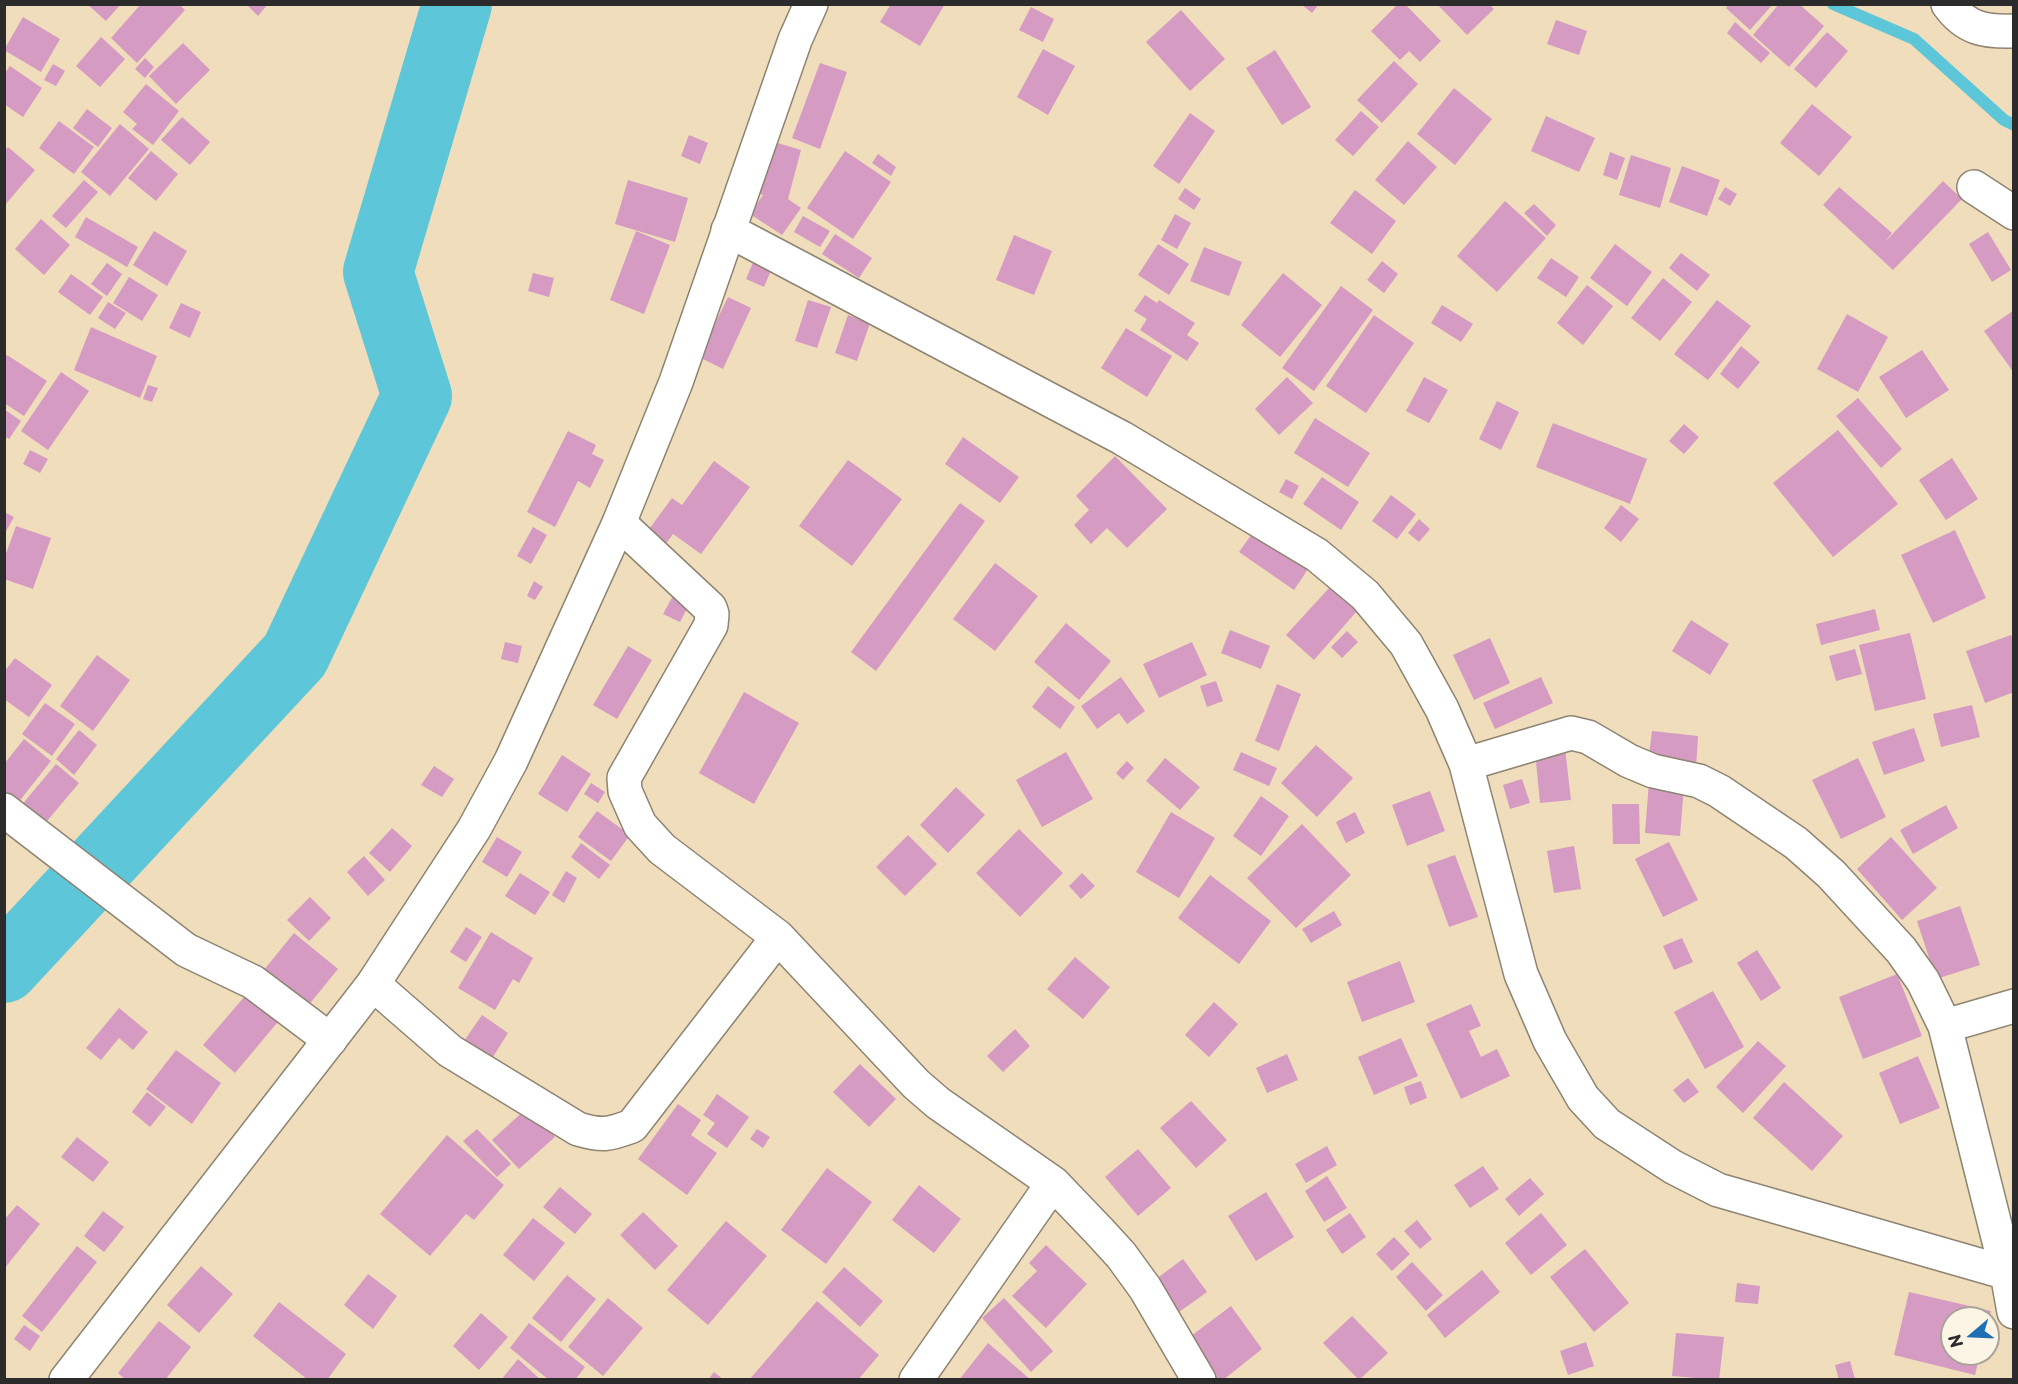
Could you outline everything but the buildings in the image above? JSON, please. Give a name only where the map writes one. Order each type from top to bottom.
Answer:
[{"type":"main road","points":[[72,1378],[373,984],[474,829],[511,760],[620,523],[676,382],[795,40],[811,4]]},
{"type":"main road","points":[[1948,4],[1955,14],[1973,27],[2013,31]]},
{"type":"main road","points":[[1974,187],[2013,213]]},
{"type":"main road","points":[[728,230],[1122,438],[1317,555],[1365,595],[1406,644],[1442,709],[1466,764],[1521,974],[1550,1041],[1583,1098],[1607,1124],[1673,1167],[1718,1190],[2007,1273]]},
{"type":"main road","points":[[620,523],[710,608],[712,614],[711,626],[624,778],[625,791],[640,825],[662,849],[778,937],[916,1084],[938,1103],[1053,1183],[1121,1255],[1145,1288],[1199,1380]]},
{"type":"main road","points":[[1466,764],[1571,733],[1588,737],[1629,761],[1653,771],[1700,781],[1719,791],[1796,843],[1831,874],[1901,950],[1923,981],[1945,1026],[2007,1273],[2013,1312]]},
{"type":"main road","points":[[4,810],[186,950],[253,982],[330,1040]]},
{"type":"main road","points":[[373,984],[450,1051],[578,1129],[599,1135],[614,1133],[632,1126],[778,937]]},
{"type":"main road","points":[[1945,1026],[2013,1006]]},
{"type":"main road","points":[[916,1380],[1053,1183]]},
{"type":"waterway","points":[[4,968],[295,655],[417,396],[378,272],[457,4]]},
{"type":"waterway","points":[[1833,4],[1914,39],[2004,120],[2014,125]]}]
